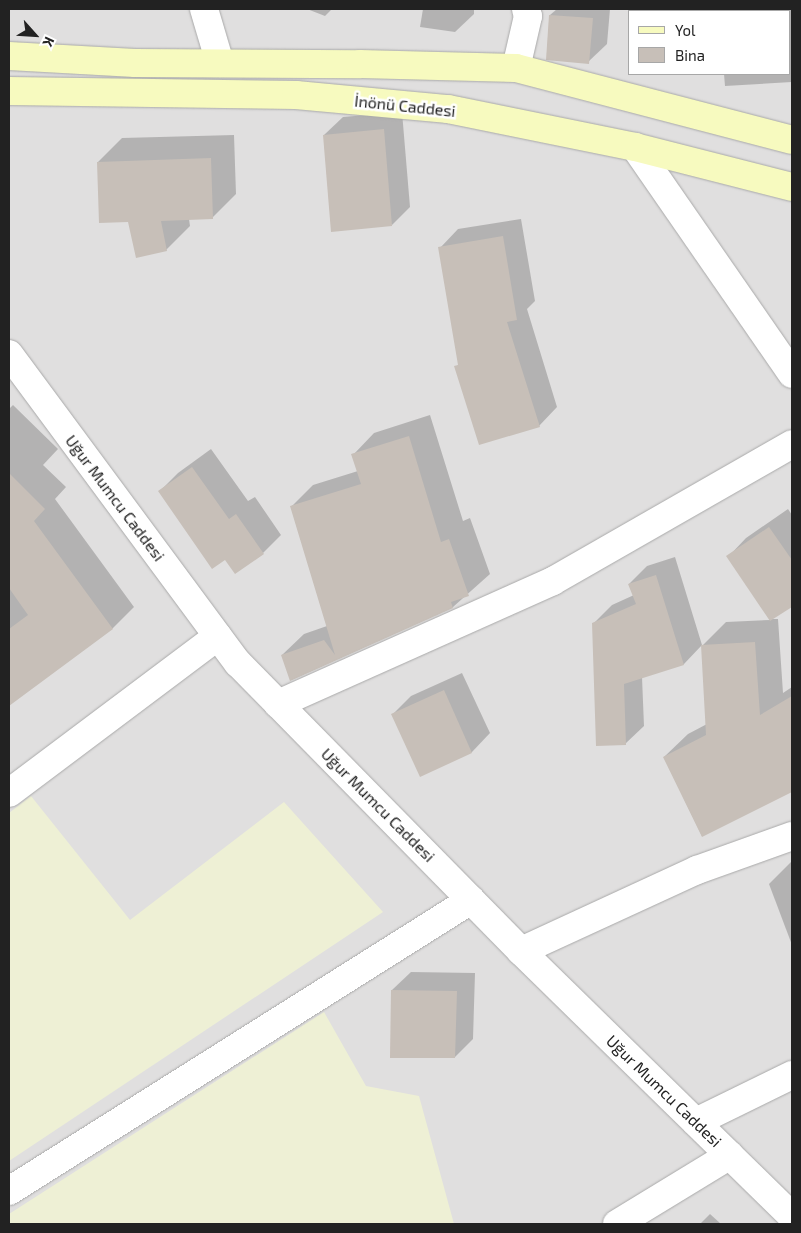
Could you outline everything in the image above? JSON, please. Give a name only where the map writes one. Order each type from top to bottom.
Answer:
[{"type":"main road","points":[[9,56],[135,63],[516,68],[792,140]]},
{"type":"main road","name":"İnönü Caddesi","points":[[9,91],[296,95],[448,108],[635,148],[792,188]]},
{"type":"street","points":[[204,9],[220,63]]},
{"type":"street","points":[[516,68],[528,16],[526,9]]},
{"type":"street","points":[[635,148],[792,374]]},
{"type":"street","name":"Uğur Mumcu Caddesi","points":[[9,354],[238,663],[521,951],[792,1216]]},
{"type":"street","points":[[278,704],[553,581],[792,444]]},
{"type":"street","points":[[9,793],[218,636]]},
{"type":"street","points":[[521,951],[697,870],[792,836]]},
{"type":"street","points":[[9,1191],[471,900]]},
{"type":"street","points":[[696,1122],[792,1074]]},
{"type":"street","points":[[617,1224],[730,1155]]},
{"type":"shaded area","points":[[9,9],[792,9],[792,1224],[9,1224]]},
{"type":"green space","points":[[31,796],[130,920],[284,802],[383,912],[9,1161],[9,813]]},
{"type":"green space","points":[[324,1012],[366,1086],[419,1096],[454,1224],[9,1224],[9,1214]]},
{"type":"building","points":[[549,15],[593,18],[589,64],[546,60]]},
{"type":"building","points":[[384,129],[392,226],[331,232],[323,135]]},
{"type":"building","points":[[211,158],[213,219],[161,221],[167,251],[136,258],[128,222],[99,223],[97,162]]},
{"type":"building","points":[[503,236],[517,320],[507,322],[540,427],[479,445],[454,366],[458,365],[438,247]]},
{"type":"building","points":[[409,436],[441,542],[449,539],[469,596],[451,602],[453,608],[290,681],[281,655],[324,640],[335,655],[290,506],[361,484],[351,454]]},
{"type":"building","points":[[192,467],[229,519],[236,514],[264,554],[235,574],[225,560],[212,569],[158,491]]},
{"type":"building","points":[[9,473],[45,509],[34,521],[113,629],[9,706],[9,629],[28,615],[9,588]]},
{"type":"building","points":[[769,527],[792,560],[792,607],[770,621],[726,556]]},
{"type":"building","points":[[656,575],[684,665],[624,684],[626,745],[596,746],[592,623],[636,604],[628,584]]},
{"type":"building","points":[[755,642],[760,715],[792,696],[792,792],[702,837],[663,757],[706,735],[701,645]]},
{"type":"building","points":[[444,690],[472,753],[420,777],[391,714]]},
{"type":"building","points":[[391,990],[457,991],[455,1058],[390,1058]]}]
